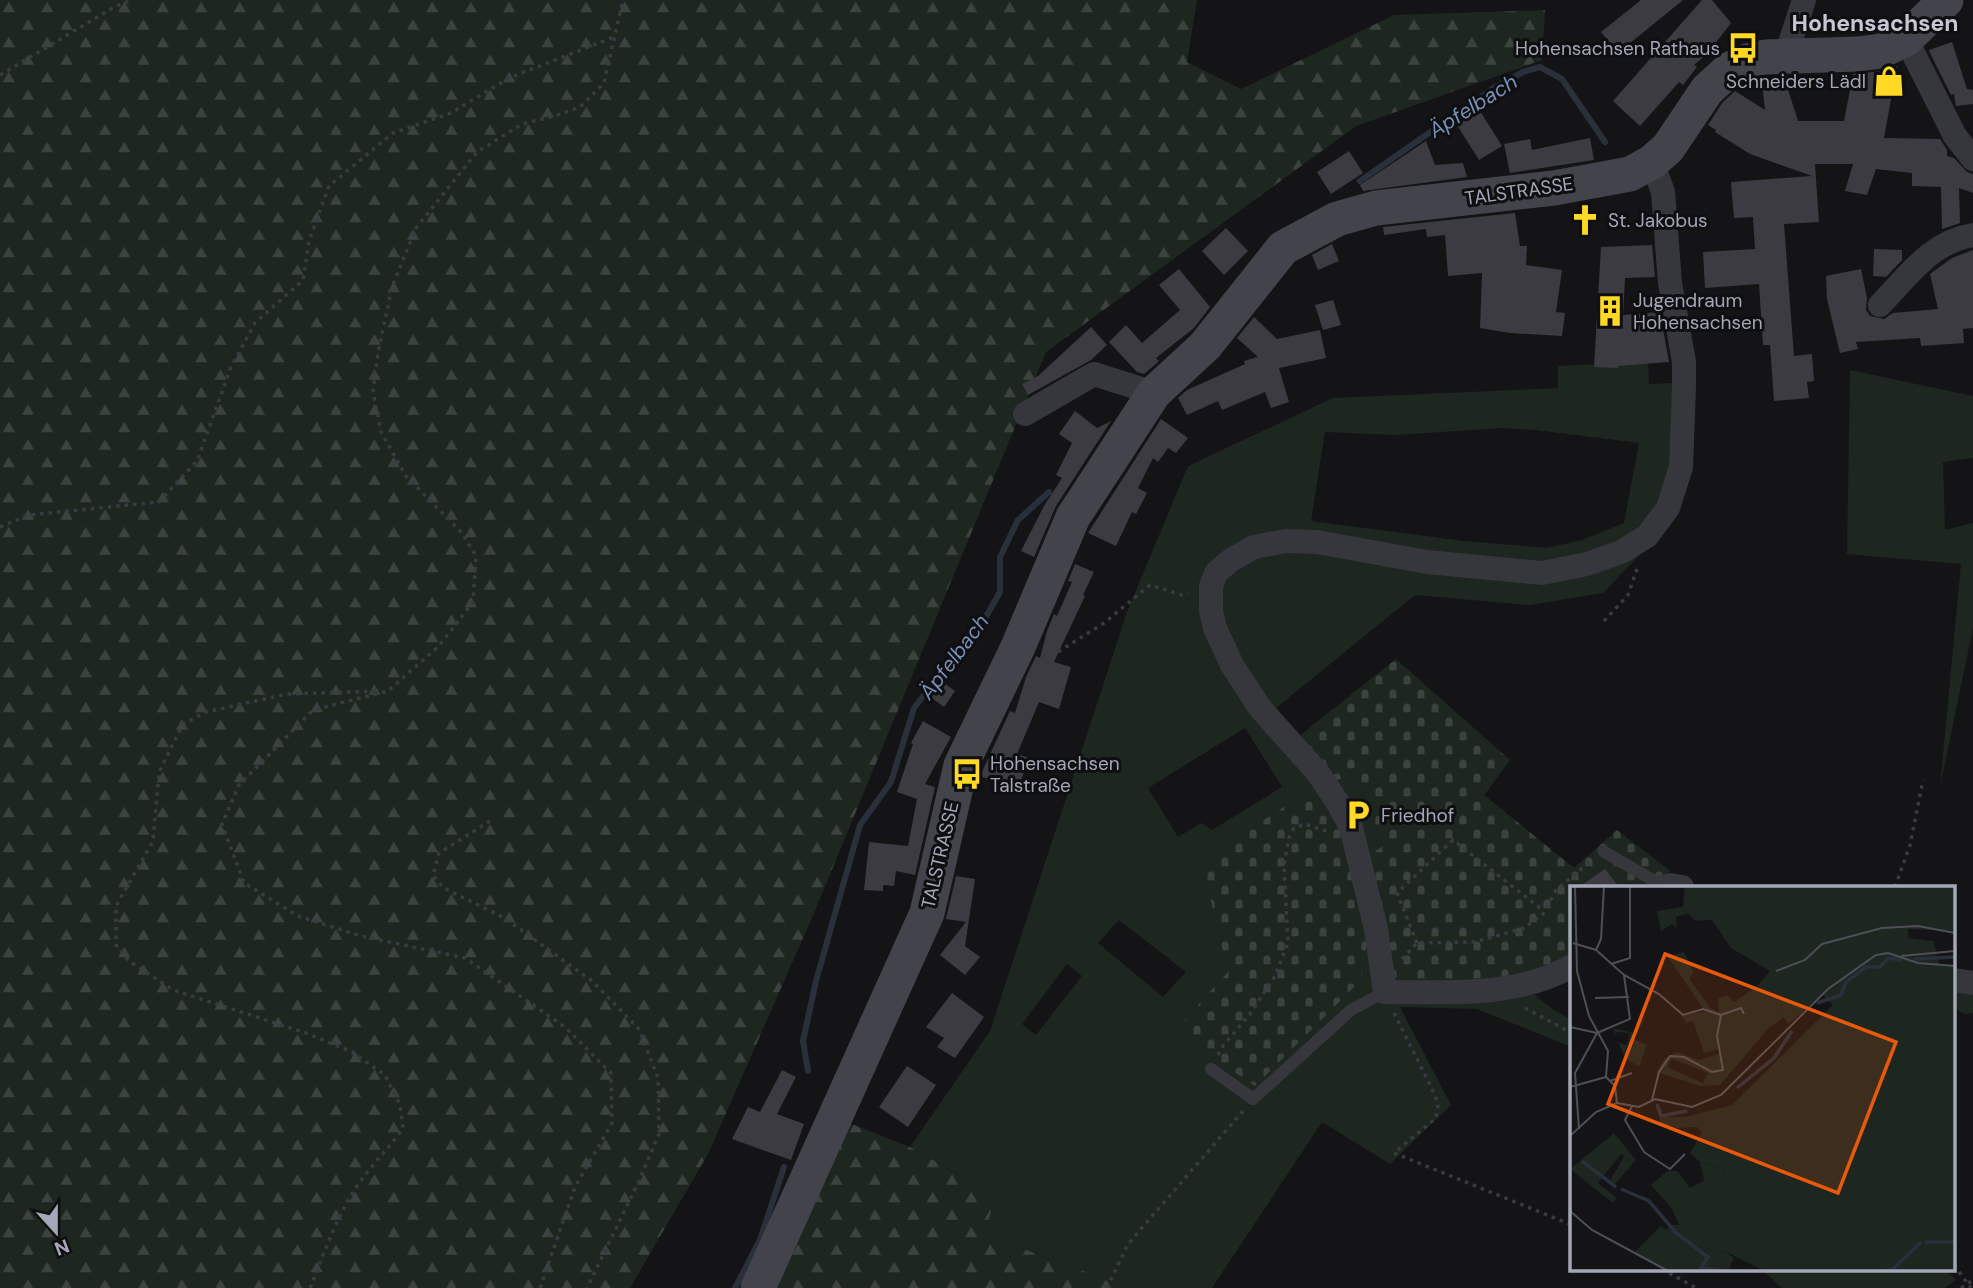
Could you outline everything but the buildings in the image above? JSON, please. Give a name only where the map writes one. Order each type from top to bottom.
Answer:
[{"type":"street","points":[[1786,55],[1804,0]]},
{"type":"street","points":[[1946,0],[1906,39],[1955,136],[1973,159]]},
{"type":"street","name":"TALSTRASSE","points":[[758,1288],[927,913],[961,765],[1018,648],[1073,517],[1154,393],[1205,346],[1283,248],[1337,219],[1376,208],[1554,188],[1630,174],[1652,162],[1668,148],[1717,78],[1730,68],[1746,61],[1786,55],[1881,51],[1906,39]]},
{"type":"street","points":[[1570,967],[1537,982],[1504,990],[1384,985],[1376,929],[1351,827],[1318,773],[1260,708],[1232,665],[1215,628],[1211,611],[1211,586],[1216,573],[1231,560],[1254,547],[1285,541],[1317,542],[1427,562],[1542,573],[1587,564],[1621,552],[1643,539],[1668,509],[1681,467],[1684,386],[1684,362],[1670,283],[1663,192],[1652,162]]},
{"type":"street","points":[[1880,305],[1939,246],[1955,238],[1973,235]]},
{"type":"street","points":[[1025,414],[1094,374],[1154,393]]},
{"type":"street","points":[[1955,980],[1973,983]]},
{"type":"lane","points":[[1603,851],[1651,879],[1673,886]]},
{"type":"lane","points":[[1211,1069],[1253,1099],[1351,1010],[1384,985]]},
{"type":"path","points":[[0,75],[117,6],[132,0]]},
{"type":"path","points":[[540,1288],[575,1187],[612,1123],[611,1073],[565,1027],[465,958],[361,936],[298,916],[244,883],[222,824],[240,785],[313,709],[388,691],[439,646],[473,601],[476,556],[462,533],[406,475],[381,432],[373,391],[392,287],[416,228],[477,152],[522,124],[580,107],[604,83],[622,0]]},
{"type":"path","points":[[0,527],[29,516],[159,502],[197,461],[231,367],[255,323],[303,279],[309,241],[329,186],[393,133],[450,113],[509,78],[614,37]]},
{"type":"path","points":[[1604,621],[1628,595],[1643,539]]},
{"type":"path","points":[[1050,657],[1104,624],[1150,585],[1182,595],[1211,586]]},
{"type":"path","points":[[310,1288],[336,1226],[361,1180],[388,1150],[403,1128],[400,1105],[385,1075],[352,1052],[306,1033],[173,990],[129,961],[116,945],[116,906],[153,841],[159,772],[183,724],[206,712],[287,694],[388,691]]},
{"type":"path","points":[[1895,886],[1910,845],[1923,780]]},
{"type":"path","points":[[490,821],[439,853],[433,876],[444,888],[506,919],[592,981],[639,1029],[658,1078],[659,1134],[587,1288]]},
{"type":"path","points":[[1211,1069],[1223,1046],[1239,1029],[1275,976],[1288,943],[1284,865],[1289,838],[1294,828],[1305,824],[1325,830]]},
{"type":"path","points":[[1417,943],[1397,893],[1453,839],[1544,911]]},
{"type":"path","points":[[1417,943],[1475,942],[1524,928],[1544,911],[1556,890],[1576,873]]},
{"type":"path","points":[[1417,943],[1384,985],[1403,1036],[1438,1105],[1436,1118],[1394,1153],[1570,1224]]},
{"type":"path","points":[[1504,990],[1517,1004],[1570,1032]]},
{"type":"path","points":[[1107,1288],[1128,1244],[1253,1099]]},
{"type":"path","points":[[1955,1266],[1969,1286]]},
{"type":"path","points":[[1664,1270],[1696,1288]]},
{"type":"path","points":[[1961,1288],[1969,1286],[1973,1280]]},
{"type":"green space","points":[[0,0],[1197,0],[1187,62],[1241,89],[1394,15],[1545,10],[1542,60],[1356,126],[1046,352],[814,913],[708,1154],[630,1288],[0,1288]]},
{"type":"green space","points":[[1648,362],[1649,384],[1696,382],[1647,547],[1603,593],[1530,605],[1415,595],[1276,708],[1298,737],[1355,776],[1383,846],[1513,977],[1552,1009],[1570,1019],[1570,1046],[1477,1009],[1400,1007],[1451,1105],[1390,1164],[1322,1122],[1212,1288],[1130,1288],[985,1235],[995,1195],[910,1147],[990,1031],[1127,612],[1188,466],[1333,398],[1558,388],[1558,366]],"holes":[[[1503,428],[1639,443],[1624,523],[1582,540],[1547,548],[1464,541],[1311,521],[1325,432],[1395,435]],[[1245,728],[1282,787],[1212,830],[1201,823],[1178,837],[1148,788]],[[1119,920],[1186,972],[1163,997],[1098,943]],[[1067,964],[1082,976],[1036,1035],[1022,1024]]]},
{"type":"green space","points":[[1850,370],[1973,396],[1973,458],[1943,462],[1945,530],[1973,523],[1973,628],[1940,787],[1961,564],[1847,554]]},
{"type":"green space","points":[[1396,659],[1510,760],[1484,795],[1574,868],[1617,830],[1670,871],[1653,886],[1570,886],[1570,958],[1513,977],[1444,984],[1394,977],[1367,857],[1383,846],[1355,776],[1332,781],[1298,737]]},
{"type":"green space","points":[[1321,783],[1345,837],[1369,927],[1361,980],[1255,1086],[1174,1032],[1228,972],[1201,860]]},
{"type":"green space","points":[[1955,989],[1973,992],[1973,1013],[1965,1014],[1955,1009]]},
{"type":"green space","points":[[849,1123],[910,1147],[995,1195],[985,1235],[1130,1288],[765,1288]]},
{"type":"green space","points":[[1762,1270],[1945,1270],[1956,1280],[1944,1288],[1782,1288]]},
{"type":"waterway","name":"Äpfelbach","points":[[1360,181],[1495,87],[1523,72],[1540,67],[1562,79],[1605,142]]},
{"type":"waterway","name":"Äpfelbach","points":[[808,1071],[803,1041],[816,981],[860,825],[891,782],[914,708],[980,627],[1000,592],[1000,557],[1018,520],[1049,492]]},
{"type":"waterway","name":"Äpfelbach","points":[[735,1288],[760,1240],[784,1167]]},
{"type":"place","name":"Hohensachsen Rathaus","points":[[1743,48]]},
{"type":"place","name":"Schneiders Lädl","points":[[1889,81]]},
{"type":"place","name":"St. Jakobus","points":[[1585,220]]},
{"type":"place","name":"Jugendraum Hohensachsen","points":[[1610,311]]},
{"type":"place","name":"Hohensachsen Talstraße","points":[[967,774]]},
{"type":"place","name":"Friedhof","points":[[1358,815]]},
{"type":"district","name":"Hohensachsen","points":[[1875,23]]}]
